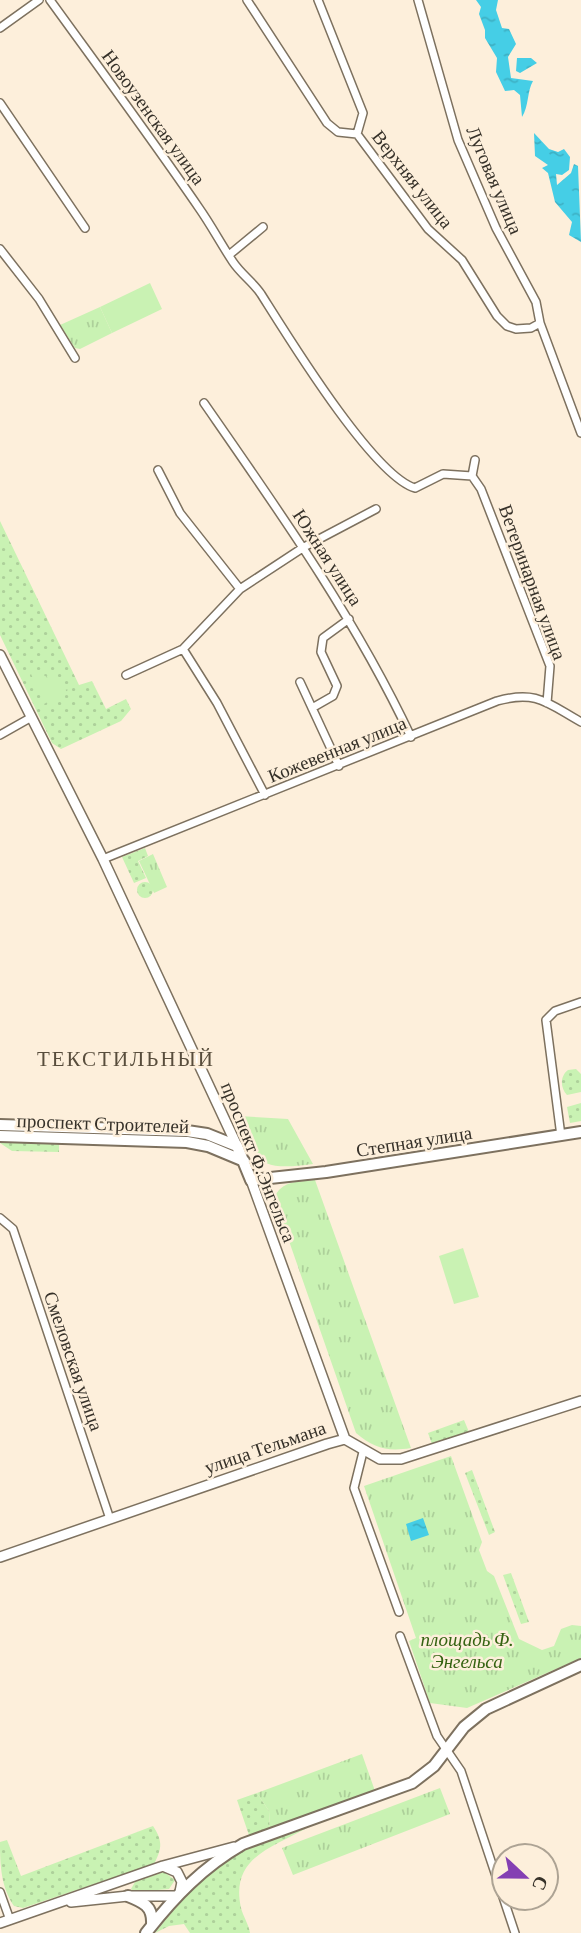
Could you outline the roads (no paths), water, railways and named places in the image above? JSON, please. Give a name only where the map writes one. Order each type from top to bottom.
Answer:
[{"type":"main road","name":"проспект Строителей","points":[[0,1125],[187,1131],[237,1146]]},
{"type":"main road","name":"Степная улица","points":[[251,1180],[326,1172],[581,1132]]},
{"type":"main road","name":"проспект Строителей","points":[[0,1136],[187,1142],[208,1146],[244,1161]]},
{"type":"main road","name":"проспект Ф.Энгельса","points":[[237,1146],[251,1180]]},
{"type":"main road","points":[[149,1929],[178,1894],[220,1857],[243,1844],[412,1783],[446,1753],[464,1727],[486,1709],[581,1665]]},
{"type":"main road","points":[[128,1896],[146,1903],[153,1915],[149,1929]]},
{"type":"street","points":[[0,28],[39,0]]},
{"type":"street","name":"Новоузенская улица","points":[[50,0],[201,210],[229,255],[260,292],[278,325],[365,443],[403,485],[415,488],[443,474],[472,476]]},
{"type":"street","name":"Верхняя улица","points":[[247,0],[327,123],[338,132],[357,134],[428,229],[462,260],[506,326],[516,329],[531,328],[540,323]]},
{"type":"street","points":[[318,0],[363,113],[357,134]]},
{"type":"street","name":"Луговая улица","points":[[418,0],[458,140],[496,228],[536,302],[540,323],[581,433]]},
{"type":"street","points":[[0,103],[85,228]]},
{"type":"street","points":[[229,255],[263,227]]},
{"type":"street","points":[[0,248],[39,299],[75,358]]},
{"type":"street","name":"Южная улица","points":[[204,403],[304,547],[349,619],[411,737]]},
{"type":"street","points":[[472,476],[475,460]]},
{"type":"street","points":[[158,470],[180,513],[240,589]]},
{"type":"street","name":"Ветеринарная улица","points":[[472,476],[481,489],[550,666],[547,703]]},
{"type":"street","points":[[126,675],[183,649],[240,589],[304,547],[376,509]]},
{"type":"street","points":[[312,708],[332,696],[337,686],[321,652],[323,638],[349,619]]},
{"type":"street","points":[[183,649],[217,703],[265,795]]},
{"type":"street","name":"проспект Ф.Энгельса","points":[[0,655],[103,859],[237,1146]]},
{"type":"street","points":[[300,682],[339,766]]},
{"type":"street","name":"Кожевенная улица","points":[[103,859],[518,695],[535,697],[581,722]]},
{"type":"street","points":[[0,735],[30,718]]},
{"type":"street","points":[[561,1136],[546,1020],[555,1011],[581,1002]]},
{"type":"street","name":"проспект Ф.Энгельса","points":[[251,1180],[345,1439]]},
{"type":"street","name":"Смеловская улица","points":[[0,1218],[13,1229],[110,1519]]},
{"type":"street","name":"улица Тельмана","points":[[0,1557],[345,1439],[363,1452],[380,1459],[401,1459],[581,1401]]},
{"type":"street","points":[[363,1452],[354,1488],[399,1612]]},
{"type":"street","points":[[400,1636],[436,1736],[461,1771],[515,1933]]},
{"type":"street","points":[[0,1892],[5,1922],[163,1866],[243,1844]]},
{"type":"street","points":[[52,1905],[128,1896],[178,1894],[182,1882],[177,1872],[163,1866]]},
{"type":"water","points":[[476,0],[498,0],[496,10],[502,28],[509,29],[516,44],[508,57],[511,78],[533,81],[522,117],[520,95],[514,90],[505,91],[496,72],[497,58],[485,38],[479,14],[481,7]]},
{"type":"water","points":[[517,58],[531,58],[537,63],[520,73],[516,71]]},
{"type":"water","points":[[534,133],[549,149],[558,152],[564,149],[570,157],[569,170],[562,175],[556,174],[557,185],[571,173],[574,164],[578,166],[581,242],[569,235],[572,222],[555,202],[548,173],[542,168],[548,165],[535,156]]},
{"type":"water","points":[[423,1518],[429,1535],[411,1541],[406,1524]]},
{"type":"district","name":"ТЕКСТИЛЬНЫЙ","points":[[126,1059]]},
{"type":"park label","name":"площадь Ф. Энгельса","points":[[467,1650]]}]
